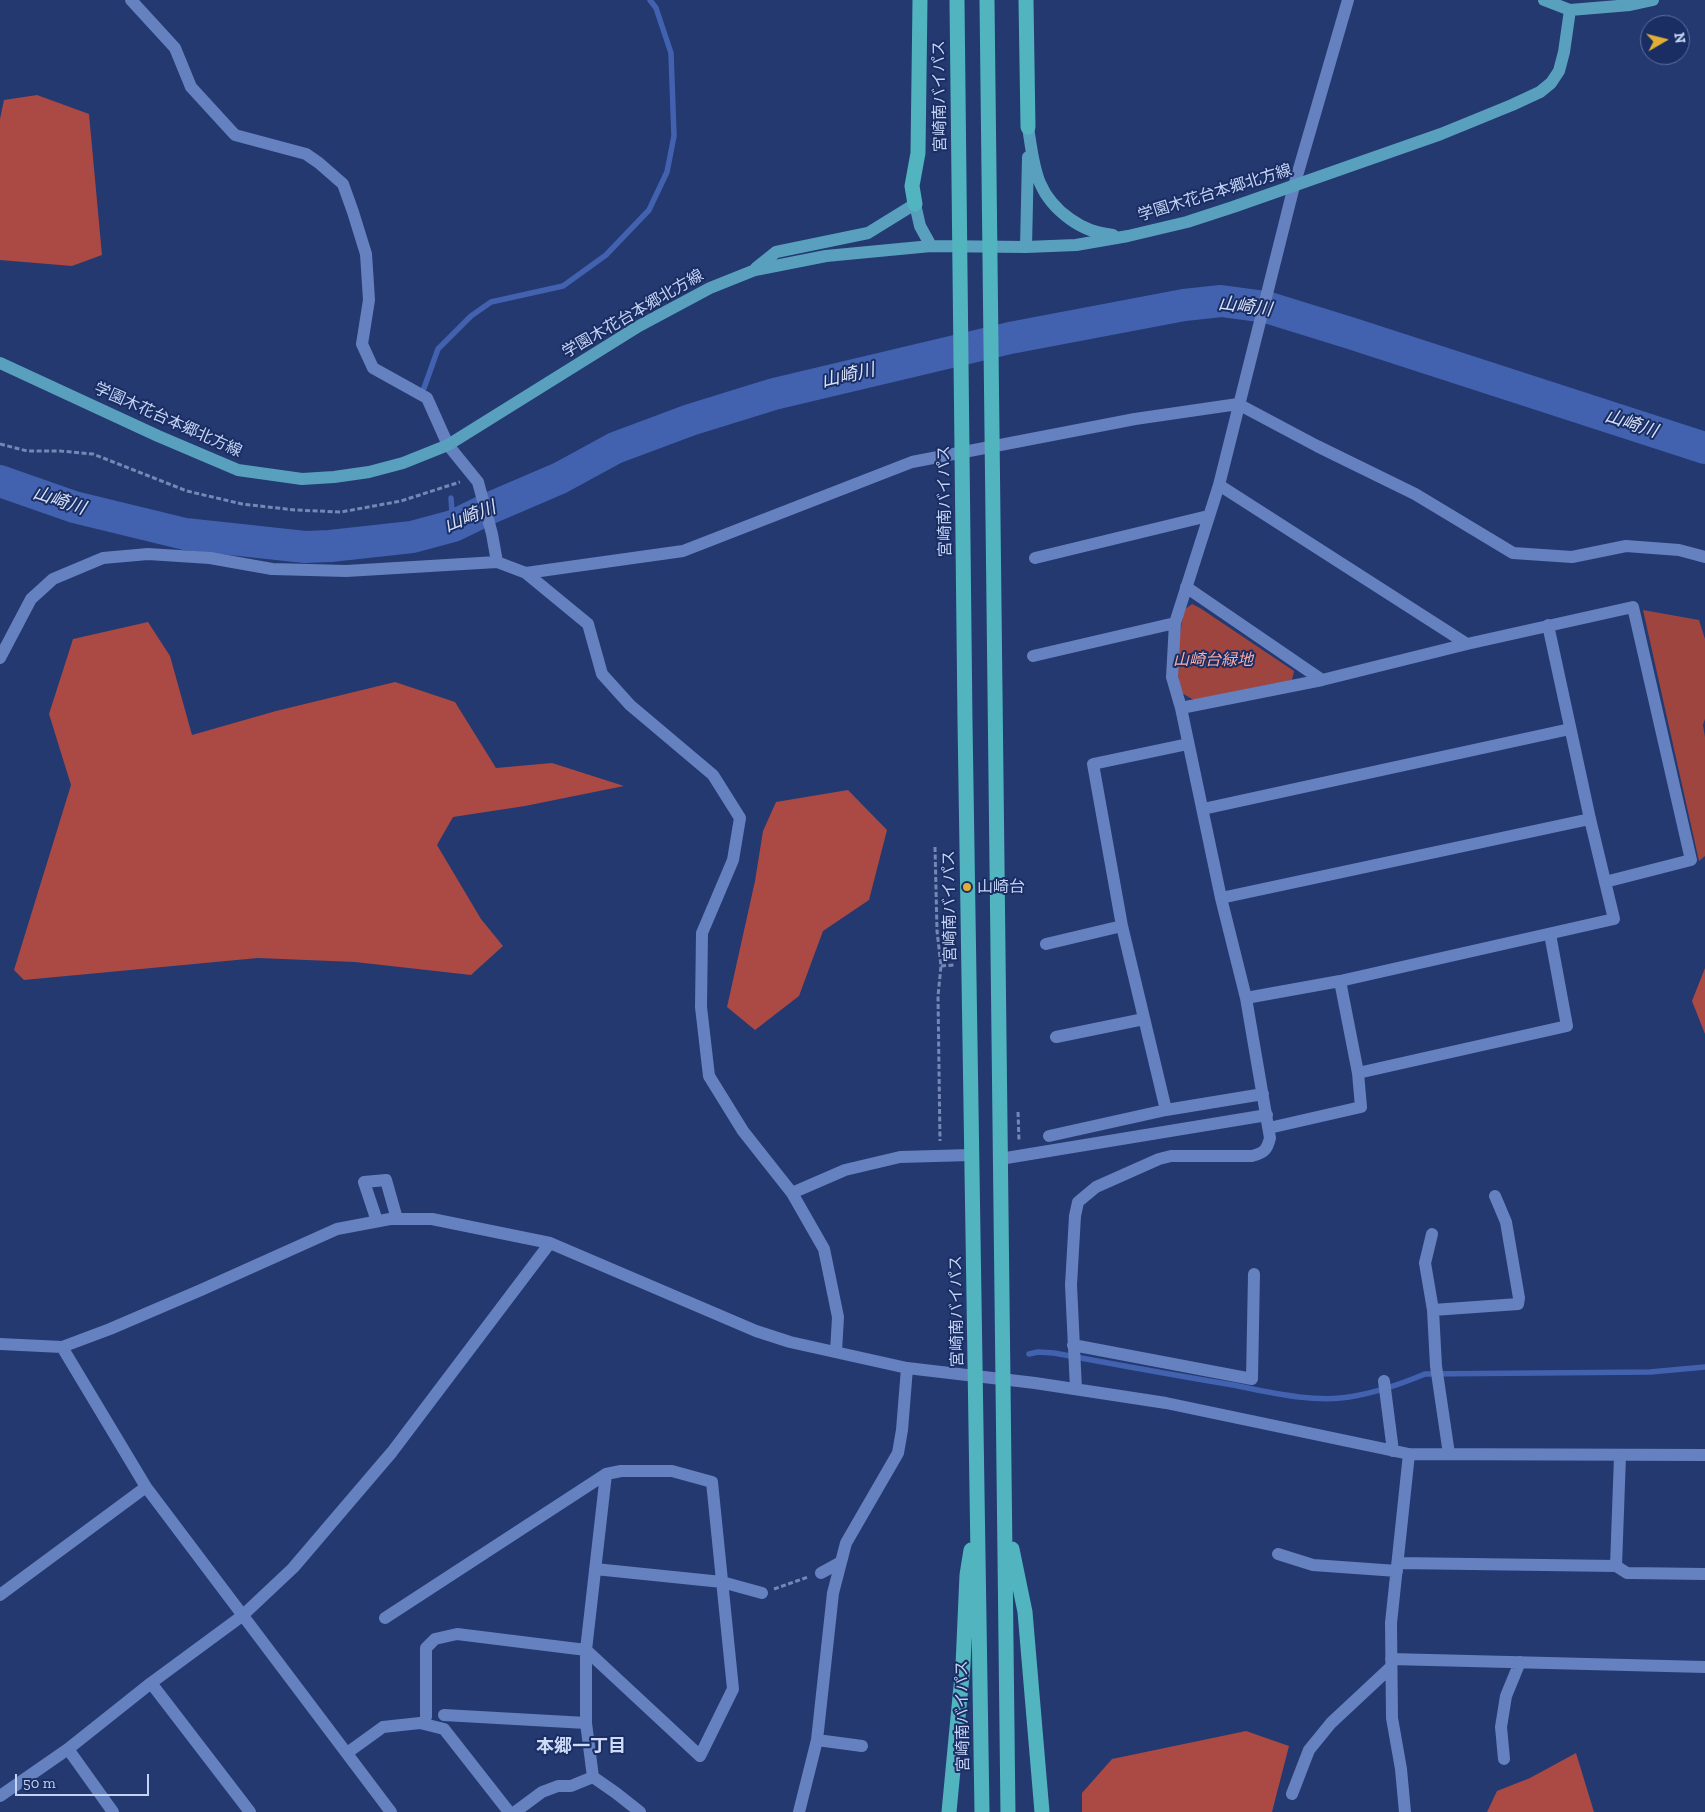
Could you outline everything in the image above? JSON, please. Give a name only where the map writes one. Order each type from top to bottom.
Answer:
[{"type":"highway","points":[[915,204],[912,186],[918,153],[920,0]]},
{"type":"highway","name":"宮崎南バイパス","points":[[957,0],[971,1155],[982,1812]]},
{"type":"highway","points":[[987,0],[1008,1812]]},
{"type":"highway","points":[[1026,0],[1028,127]]},
{"type":"highway","points":[[949,1812],[963,1665],[966,1575],[977,1514]]},
{"type":"highway","points":[[1005,1516],[1025,1612],[1042,1812]]},
{"type":"main road","points":[[1544,0],[1570,10],[1652,0]]},
{"type":"main road","name":"学園木花台本郷北方線","points":[[0,362],[158,436],[238,470],[302,479],[369,472],[403,463],[448,445],[639,326],[710,288],[754,270],[826,256],[931,246],[1026,247],[1076,245],[1128,236],[1187,222],[1441,134],[1540,92],[1551,83],[1559,71],[1564,52],[1570,10]]},
{"type":"main road","points":[[1028,127],[1035,169],[1044,194],[1056,210],[1097,234],[1128,236]]},
{"type":"main road","points":[[1026,247],[1028,127]]},
{"type":"main road","points":[[754,270],[776,252],[868,233],[915,204],[920,226],[931,246]]},
{"type":"street","points":[[131,0],[175,48],[191,87],[235,134],[306,154],[343,184],[354,212],[366,254],[369,300],[362,344],[373,368],[427,398],[448,445],[478,482],[498,562]]},
{"type":"street","points":[[1076,1389],[1071,1285],[1075,1216],[1078,1202],[1096,1187],[1171,1156],[1252,1156],[1263,1153],[1268,1147],[1270,1138],[1246,998],[1221,898],[1181,708],[1172,677],[1175,624],[1219,485],[1294,186],[1348,0]]},
{"type":"street","points":[[526,573],[683,551],[912,462],[1135,419],[1238,404],[1317,446],[1415,494],[1514,553],[1572,557],[1626,546],[1678,550],[1705,557]]},
{"type":"street","points":[[1219,485],[1467,644]]},
{"type":"street","points":[[1035,558],[1208,516]]},
{"type":"street","points":[[0,658],[31,599],[53,579],[103,558],[148,554],[210,558],[272,569],[346,571],[498,562],[526,573],[588,624],[602,674],[630,706],[713,775],[740,818],[733,860],[702,933],[701,1007],[709,1076],[743,1131],[792,1193],[824,1249],[838,1317],[836,1352]]},
{"type":"street","points":[[1186,587],[1322,680]]},
{"type":"street","points":[[1181,708],[1322,680],[1467,644],[1633,607],[1691,860],[1605,882]]},
{"type":"street","points":[[1033,656],[1175,624]]},
{"type":"street","points":[[1246,998],[1340,981],[1614,919],[1548,625]]},
{"type":"street","points":[[1203,809],[1570,729]]},
{"type":"street","points":[[1166,1110],[1122,926],[1093,764],[1188,744]]},
{"type":"street","points":[[1221,898],[1590,818]]},
{"type":"street","points":[[1046,944],[1122,926]]},
{"type":"street","points":[[1358,1073],[1567,1026],[1550,934]]},
{"type":"street","points":[[1000,1159],[1361,1106],[1358,1073],[1340,981]]},
{"type":"street","points":[[1056,1037],[1144,1020]]},
{"type":"street","points":[[1049,1136],[1166,1110],[1263,1094]]},
{"type":"street","points":[[792,1193],[844,1170],[900,1157],[971,1155]]},
{"type":"street","points":[[377,1221],[364,1182],[386,1180],[397,1219]]},
{"type":"street","points":[[1433,1310],[1518,1304],[1506,1222],[1495,1196]]},
{"type":"street","points":[[0,1344],[62,1347],[128,1321],[337,1229],[377,1221],[432,1219],[550,1243],[756,1331],[790,1342],[907,1368],[1076,1389],[1166,1403],[1409,1454],[1705,1455]]},
{"type":"street","points":[[1432,1234],[1425,1263],[1433,1310],[1436,1366],[1449,1454]]},
{"type":"street","points":[[0,1796],[68,1749],[151,1683],[242,1616],[293,1568],[392,1452],[550,1243]]},
{"type":"street","points":[[1073,1345],[1252,1379],[1254,1274]]},
{"type":"street","points":[[62,1347],[146,1487],[391,1812]]},
{"type":"street","points":[[799,1812],[817,1740],[833,1593],[846,1543],[898,1453],[902,1430],[907,1368]]},
{"type":"street","points":[[1385,1386],[1393,1451]]},
{"type":"street","points":[[1406,1812],[1392,1718],[1391,1623],[1409,1454]]},
{"type":"street","points":[[1616,1566],[1620,1456]]},
{"type":"street","points":[[385,1618],[606,1474],[621,1471],[672,1471],[712,1482],[733,1689],[700,1756],[586,1650],[457,1634],[435,1639],[426,1648],[426,1717]]},
{"type":"street","points":[[606,1474],[586,1650],[586,1723],[593,1777],[616,1792],[640,1812]]},
{"type":"street","points":[[0,1595],[146,1487]]},
{"type":"street","points":[[1278,1554],[1313,1565],[1398,1567],[1616,1566],[1627,1573],[1705,1574]]},
{"type":"street","points":[[821,1573],[841,1562]]},
{"type":"street","points":[[595,1569],[722,1582],[762,1593]]},
{"type":"street","points":[[1504,1759],[1501,1727],[1506,1696],[1520,1662]]},
{"type":"street","points":[[1292,1794],[1309,1750],[1331,1723],[1391,1663],[1520,1662],[1705,1667]]},
{"type":"street","points":[[151,1683],[250,1812]]},
{"type":"street","points":[[444,1715],[586,1723]]},
{"type":"street","points":[[347,1753],[383,1727],[420,1722],[444,1729],[509,1812]]},
{"type":"street","points":[[817,1740],[862,1746]]},
{"type":"street","points":[[68,1749],[114,1812]]},
{"type":"street","points":[[514,1812],[542,1792],[558,1786],[571,1786],[593,1777]]},
{"type":"path","points":[[935,847],[937,931],[941,966],[938,996],[940,1155]]},
{"type":"path","points":[[762,1593],[821,1573]]},
{"type":"green space","name":"山崎台緑地","points":[[1192,604],[1294,671],[1292,680],[1194,700],[1180,692],[1176,656],[1184,610]]},
{"type":"green space","points":[[1643,610],[1699,620],[1705,639],[1705,719],[1703,725],[1705,737],[1705,856],[1699,861]]},
{"type":"shaded area","points":[[37,95],[89,114],[102,255],[72,266],[0,260],[0,119],[4,100]]},
{"type":"shaded area","points":[[148,622],[170,656],[192,735],[276,711],[395,682],[455,702],[496,768],[552,763],[624,786],[525,806],[453,817],[437,845],[481,919],[503,946],[471,975],[355,962],[258,958],[24,980],[14,970],[71,785],[49,714],[73,639]]},
{"type":"shaded area","points":[[848,790],[887,830],[869,900],[823,931],[799,996],[755,1030],[727,1007],[755,881],[763,831],[776,802]]},
{"type":"shaded area","points":[[1705,968],[1705,1034],[1692,1001]]},
{"type":"shaded area","points":[[1246,1731],[1289,1746],[1272,1812],[1082,1812],[1082,1793],[1112,1759]]},
{"type":"shaded area","points":[[1576,1753],[1594,1812],[1487,1812],[1497,1791],[1530,1778]]},
{"type":"waterway","points":[[424,388],[438,349],[471,316],[491,302],[563,286],[606,255],[649,210],[667,172],[674,136],[671,53],[656,8],[650,0]]},
{"type":"waterway","name":"山崎川","points":[[0,481],[74,507],[185,534],[305,547],[412,537],[453,526],[560,478],[615,448],[690,420],[774,394],[1010,338],[1184,305],[1221,301],[1266,307],[1705,448]]},
{"type":"waterway","points":[[451,498],[453,526]]},
{"type":"waterway","points":[[1029,1354],[1038,1352],[1054,1353],[1276,1393],[1321,1399],[1349,1397],[1368,1393],[1397,1385],[1425,1374],[1650,1372],[1705,1367]]},
{"type":"place","name":"山崎台","points":[[967,887]]},
{"type":"district","name":"本郷一丁目","points":[[581,1747]]}]
